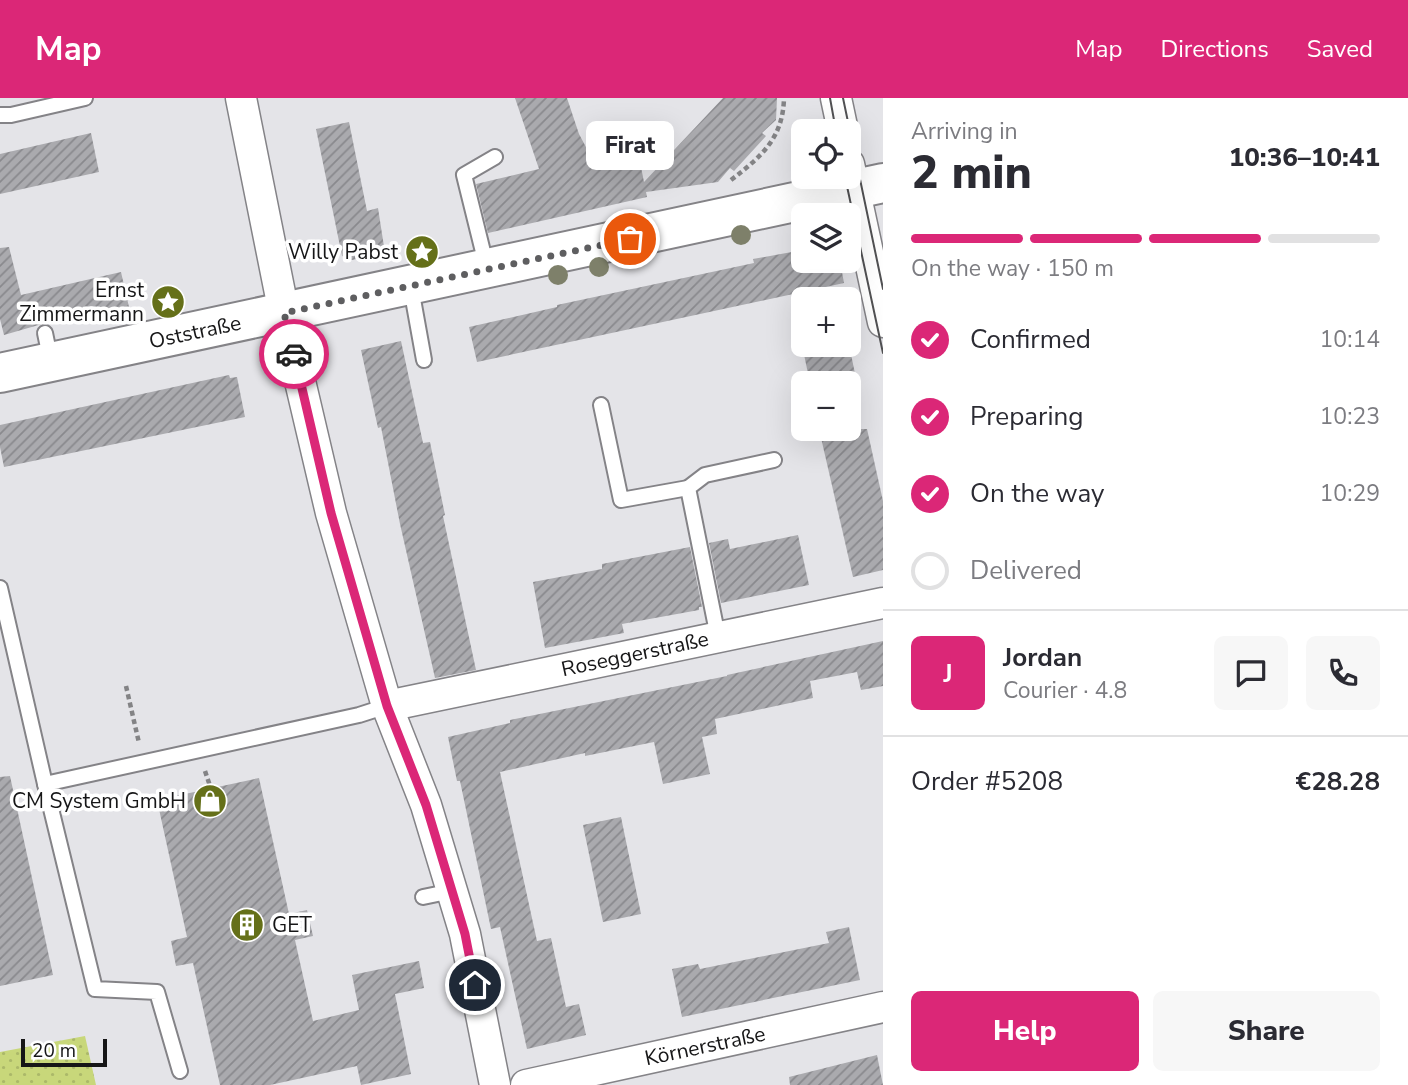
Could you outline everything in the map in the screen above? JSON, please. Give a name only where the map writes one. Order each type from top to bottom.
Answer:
[{"type":"main road","name":"Oststraße","points":[[0,373],[48,348],[284,313],[488,270],[862,179]]},
{"type":"street","points":[[241,98],[284,313],[331,513],[387,706],[426,805],[465,934],[495,1085]]},
{"type":"street","points":[[836,98],[840,119]]},
{"type":"street","points":[[862,179],[883,322]]},
{"type":"street","name":"Roseggerstraße","points":[[387,706],[883,603]]},
{"type":"street","name":"Körnerstraße","points":[[526,1085],[883,1007]]},
{"type":"lane","points":[[0,115],[11,115],[85,98]]},
{"type":"lane","points":[[488,270],[464,175],[495,157]]},
{"type":"lane","points":[[411,286],[424,360]]},
{"type":"lane","points":[[601,405],[621,500],[688,488],[705,475],[774,460]]},
{"type":"lane","points":[[688,488],[718,637]]},
{"type":"lane","points":[[0,588],[95,989],[157,992],[180,1071]]},
{"type":"lane","points":[[45,784],[359,715],[387,706]]},
{"type":"lane","points":[[423,897],[452,891]]},
{"type":"path","points":[[728,183],[748,167],[778,134],[784,118],[784,98]]},
{"type":"path","points":[[126,686],[144,762]]},
{"type":"green space","points":[[85,1036],[96,1085],[0,1085],[0,1052]]},
{"type":"building","points":[[515,98],[567,98],[579,134],[596,166],[639,157],[644,182],[723,98],[777,98],[776,120],[762,133],[766,136],[734,171],[730,168],[718,182],[646,192],[647,197],[488,233],[476,184],[539,169]]},
{"type":"building","points":[[349,122],[367,211],[378,208],[385,253],[352,260],[342,256],[316,129]]},
{"type":"building","points":[[91,133],[99,172],[0,194],[0,154]]},
{"type":"building","points":[[9,247],[21,295],[121,272],[129,307],[61,323],[42,324],[4,335],[0,319],[0,248]]},
{"type":"building","points":[[791,252],[791,273],[842,273],[844,283],[825,287],[791,287],[791,294],[477,362],[469,327],[557,305],[754,263],[753,259]]},
{"type":"building","points":[[401,341],[423,443],[430,442],[476,670],[435,678],[381,427],[378,428],[361,350]]},
{"type":"building","points":[[805,357],[852,357],[854,371],[807,371]]},
{"type":"building","points":[[229,375],[230,378],[237,377],[245,417],[4,467],[0,425]]},
{"type":"building","points":[[861,429],[867,429],[883,501],[883,570],[853,577],[822,441],[861,441]]},
{"type":"building","points":[[798,535],[809,585],[721,603],[709,543],[728,539],[730,549]]},
{"type":"building","points":[[690,547],[702,607],[699,607],[699,610],[622,624],[624,633],[545,648],[533,582],[602,569],[602,564]]},
{"type":"building","points":[[883,641],[883,686],[861,690],[857,672],[810,681],[813,698],[715,719],[717,734],[702,737],[710,774],[663,784],[654,742],[585,756],[585,753],[500,772],[537,941],[551,938],[566,1007],[579,1004],[586,1035],[527,1049],[500,927],[491,929],[448,737],[510,723],[510,720]]},
{"type":"building","points":[[10,776],[53,975],[0,986],[0,777]]},
{"type":"building","name":"GET","points":[[259,778],[289,914],[307,910],[313,936],[295,940],[313,1021],[359,1010],[352,975],[419,961],[424,988],[395,994],[411,1074],[361,1085],[357,1066],[270,1085],[220,1085],[193,963],[176,966],[171,941],[187,937],[157,800]]},
{"type":"building","points":[[621,817],[641,914],[603,922],[583,825]]},
{"type":"building","points":[[849,927],[860,980],[682,1017],[672,969],[698,964],[700,969],[829,943],[826,932]]},
{"type":"building","points":[[877,1055],[883,1085],[790,1085],[789,1077]]},
{"type":"tram line","points":[[830,98],[834,119]]},
{"type":"tram line","points":[[843,98],[883,289]]},
{"type":"tram line","points":[[848,189],[883,353]]},
{"type":"way so far","points":[[294,354],[284,313],[630,239]]},
{"type":"place","name":"Firat","points":[[630,239]]},
{"type":"place","name":"Willy Pabst","points":[[422,252]]},
{"type":"place","name":"Ernst Zimmermann","points":[[168,302]]},
{"type":"place","name":"CM System GmbH","points":[[210,801]]},
{"type":"place","name":"GET","points":[[247,925]]},
{"type":"route","points":[[294,354],[331,513],[387,706],[426,805],[465,934],[475,985]]}]
